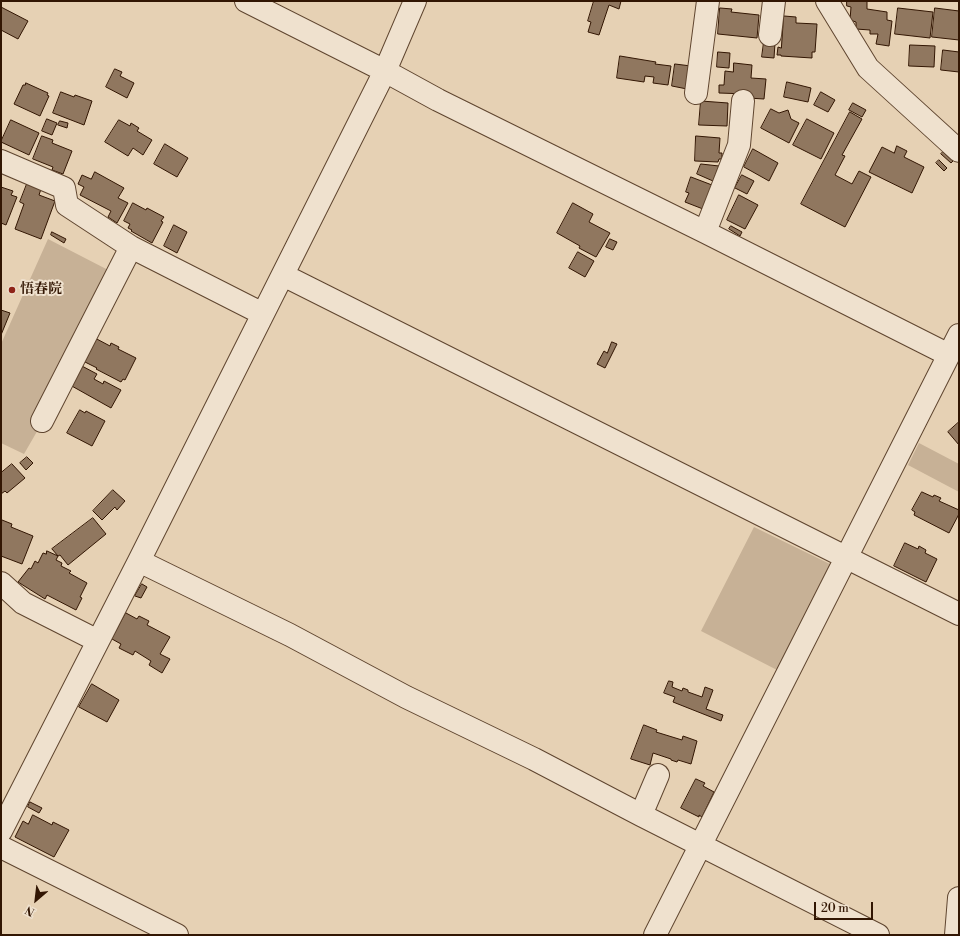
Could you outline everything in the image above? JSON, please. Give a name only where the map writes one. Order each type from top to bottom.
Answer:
[{"type":"street","points":[[246,1],[385,71],[438,100],[949,355]]},
{"type":"street","points":[[1,831],[139,561],[385,71],[415,1]]},
{"type":"street","points":[[696,93],[708,1]]},
{"type":"street","points":[[770,35],[774,1]]},
{"type":"street","points":[[827,1],[868,68],[959,151]]},
{"type":"street","points":[[705,232],[739,145],[743,101]]},
{"type":"street","points":[[1,160],[64,188],[67,205],[131,247],[263,314]]},
{"type":"street","points":[[42,421],[131,247]]},
{"type":"street","points":[[282,275],[959,614]]},
{"type":"street","points":[[655,935],[959,335]]},
{"type":"street","points":[[139,561],[290,635],[406,697],[534,759],[878,935]]},
{"type":"street","points":[[1,582],[23,603],[98,641]]},
{"type":"street","points":[[641,815],[658,775]]},
{"type":"street","points":[[1,847],[177,935]]},
{"type":"street","points":[[956,935],[959,898]]},
{"type":"shaded area","points":[[48,239],[112,272],[39,428],[24,454],[1,443],[1,344]]},
{"type":"shaded area","points":[[919,443],[959,464],[959,492],[908,465]]},
{"type":"shaded area","points":[[754,527],[834,566],[779,671],[701,631]]},
{"type":"building","points":[[594,1],[621,1],[619,9],[609,5],[599,35],[588,32],[591,22],[588,21]]},
{"type":"building","points":[[847,1],[867,1],[867,9],[887,12],[887,20],[892,21],[889,46],[876,44],[878,34],[870,34],[870,30],[856,29],[856,22],[850,20],[851,7],[847,6]]},
{"type":"building","points":[[1,7],[28,21],[18,39],[1,30]]},
{"type":"building","points":[[720,8],[732,9],[731,12],[759,15],[757,38],[718,34]]},
{"type":"building","points":[[898,8],[933,12],[930,38],[895,34]]},
{"type":"building","points":[[935,8],[959,11],[959,40],[932,37]]},
{"type":"building","points":[[784,16],[796,17],[796,23],[817,24],[815,52],[812,52],[812,58],[777,55],[778,47],[781,48]]},
{"type":"building","points":[[764,42],[775,43],[774,58],[762,57]]},
{"type":"building","points":[[910,45],[935,46],[934,67],[909,66]]},
{"type":"building","points":[[943,50],[959,52],[959,72],[941,70]]},
{"type":"building","points":[[718,52],[730,53],[729,68],[717,67]]},
{"type":"building","points":[[620,56],[671,66],[668,85],[653,83],[654,77],[645,76],[644,82],[617,78]]},
{"type":"building","points":[[734,63],[752,65],[751,78],[766,79],[764,99],[748,98],[748,94],[719,93],[719,85],[724,85],[725,71],[733,72]]},
{"type":"building","points":[[675,64],[691,66],[687,89],[672,86]]},
{"type":"building","points":[[115,69],[122,72],[120,76],[134,83],[127,98],[106,87]]},
{"type":"building","points":[[787,82],[811,88],[808,102],[784,97]]},
{"type":"building","points":[[26,83],[48,93],[47,95],[49,96],[40,116],[14,104],[23,85]]},
{"type":"building","points":[[61,92],[92,101],[84,125],[53,113]]},
{"type":"building","points":[[821,92],[835,100],[828,112],[814,105]]},
{"type":"building","points":[[701,101],[728,103],[727,126],[699,125]]},
{"type":"building","points":[[853,103],[866,110],[862,117],[849,110]]},
{"type":"building","points":[[771,109],[779,113],[788,110],[791,119],[799,123],[789,143],[761,128]]},
{"type":"building","points":[[850,112],[862,119],[842,155],[845,156],[835,175],[852,184],[859,171],[871,177],[845,227],[801,204]]},
{"type":"building","points":[[47,119],[57,123],[52,135],[42,131]]},
{"type":"building","points":[[807,119],[834,133],[821,159],[793,145]]},
{"type":"building","points":[[11,120],[39,133],[29,155],[1,142]]},
{"type":"building","points":[[119,120],[130,126],[131,123],[139,128],[137,131],[152,140],[143,155],[133,148],[128,156],[105,142]]},
{"type":"building","points":[[60,121],[68,123],[67,128],[58,125]]},
{"type":"building","points":[[42,136],[53,140],[52,143],[72,151],[63,174],[52,170],[53,167],[33,159]]},
{"type":"building","points":[[696,136],[720,138],[719,153],[722,153],[722,159],[719,159],[718,162],[695,161]]},
{"type":"building","points":[[165,144],[188,158],[177,177],[154,164]]},
{"type":"building","points":[[897,146],[907,151],[904,157],[924,167],[912,193],[869,172],[882,147],[894,153]]},
{"type":"building","points":[[753,149],[778,163],[769,181],[744,167]]},
{"type":"building","points":[[943,152],[953,161],[951,163],[941,154]]},
{"type":"building","points":[[939,160],[947,168],[944,171],[936,163]]},
{"type":"building","points":[[701,164],[719,166],[713,181],[697,174]]},
{"type":"building","points":[[95,172],[124,188],[118,198],[128,203],[117,223],[108,217],[111,211],[80,195],[84,187],[78,184],[82,175],[91,179]]},
{"type":"building","points":[[742,175],[754,181],[747,194],[735,188]]},
{"type":"building","points":[[691,177],[712,185],[703,209],[685,202],[689,193],[686,192]]},
{"type":"building","points":[[27,184],[41,189],[39,195],[55,201],[41,239],[15,229],[24,204],[20,202]]},
{"type":"building","points":[[1,187],[13,191],[11,195],[17,197],[6,225],[1,223]]},
{"type":"building","points":[[739,195],[758,205],[745,229],[727,220]]},
{"type":"building","points":[[133,203],[146,210],[147,208],[164,217],[152,243],[131,231],[132,230],[128,228],[130,224],[124,221]]},
{"type":"building","points":[[573,203],[593,214],[589,222],[610,233],[596,257],[579,248],[580,246],[557,233]]},
{"type":"building","points":[[174,225],[187,232],[177,253],[164,246]]},
{"type":"building","points":[[731,226],[742,232],[740,236],[729,229]]},
{"type":"building","points":[[52,232],[66,239],[64,243],[51,235]]},
{"type":"building","points":[[610,239],[617,242],[613,250],[606,247]]},
{"type":"building","points":[[578,252],[594,261],[585,277],[569,268]]},
{"type":"building","points":[[1,310],[10,313],[1,335]]},
{"type":"building","points":[[93,337],[110,346],[111,343],[119,347],[118,349],[136,358],[125,380],[123,379],[121,382],[81,360]]},
{"type":"building","points":[[612,342],[617,344],[605,368],[597,364],[604,351],[607,353]]},
{"type":"building","points":[[80,365],[97,374],[94,379],[103,384],[104,381],[121,390],[111,408],[70,385]]},
{"type":"building","points":[[80,410],[85,413],[86,411],[105,421],[92,446],[67,433]]},
{"type":"building","points":[[959,422],[959,445],[948,432]]},
{"type":"building","points":[[27,457],[33,463],[26,470],[20,463]]},
{"type":"building","points":[[12,464],[25,478],[7,493],[5,491],[1,494],[1,473]]},
{"type":"building","points":[[113,490],[125,501],[117,510],[115,507],[102,520],[93,511]]},
{"type":"building","points":[[922,492],[933,497],[934,495],[941,498],[939,501],[959,510],[959,514],[949,533],[914,515],[915,512],[912,510]]},
{"type":"building","points":[[93,518],[106,534],[68,565],[60,555],[58,556],[52,549]]},
{"type":"building","points":[[2,520],[12,524],[11,527],[33,536],[22,564],[1,556]]},
{"type":"building","points":[[905,543],[918,549],[919,546],[926,550],[925,553],[937,559],[926,582],[894,566]]},
{"type":"building","points":[[47,551],[58,556],[56,560],[62,563],[61,566],[71,571],[69,573],[87,583],[80,597],[82,598],[76,610],[47,595],[45,599],[18,582],[29,568],[31,569],[35,561],[38,563],[43,553],[46,554]]},
{"type":"building","points":[[142,584],[147,587],[141,598],[135,596]]},
{"type":"building","points":[[126,613],[137,619],[139,616],[149,621],[147,625],[170,637],[160,654],[170,659],[162,673],[149,665],[151,661],[135,651],[133,655],[119,648],[121,644],[112,639]]},
{"type":"building","points":[[669,681],[673,682],[672,687],[682,691],[683,688],[688,690],[688,692],[702,697],[705,687],[713,690],[706,709],[723,715],[721,721],[673,702],[675,697],[664,693]]},
{"type":"building","points":[[92,684],[119,700],[107,722],[79,707]]},
{"type":"building","points":[[644,725],[657,730],[656,732],[682,740],[683,736],[697,741],[691,764],[678,760],[677,762],[653,753],[650,765],[631,759]]},
{"type":"building","points":[[696,779],[705,783],[703,786],[714,792],[702,817],[681,808]]},
{"type":"building","points":[[30,802],[42,808],[39,813],[28,807]]},
{"type":"building","points":[[33,815],[52,825],[53,822],[69,830],[54,857],[15,837],[23,821],[28,824]]},
{"type":"place","name":"悟春院","points":[[12,290]]}]
